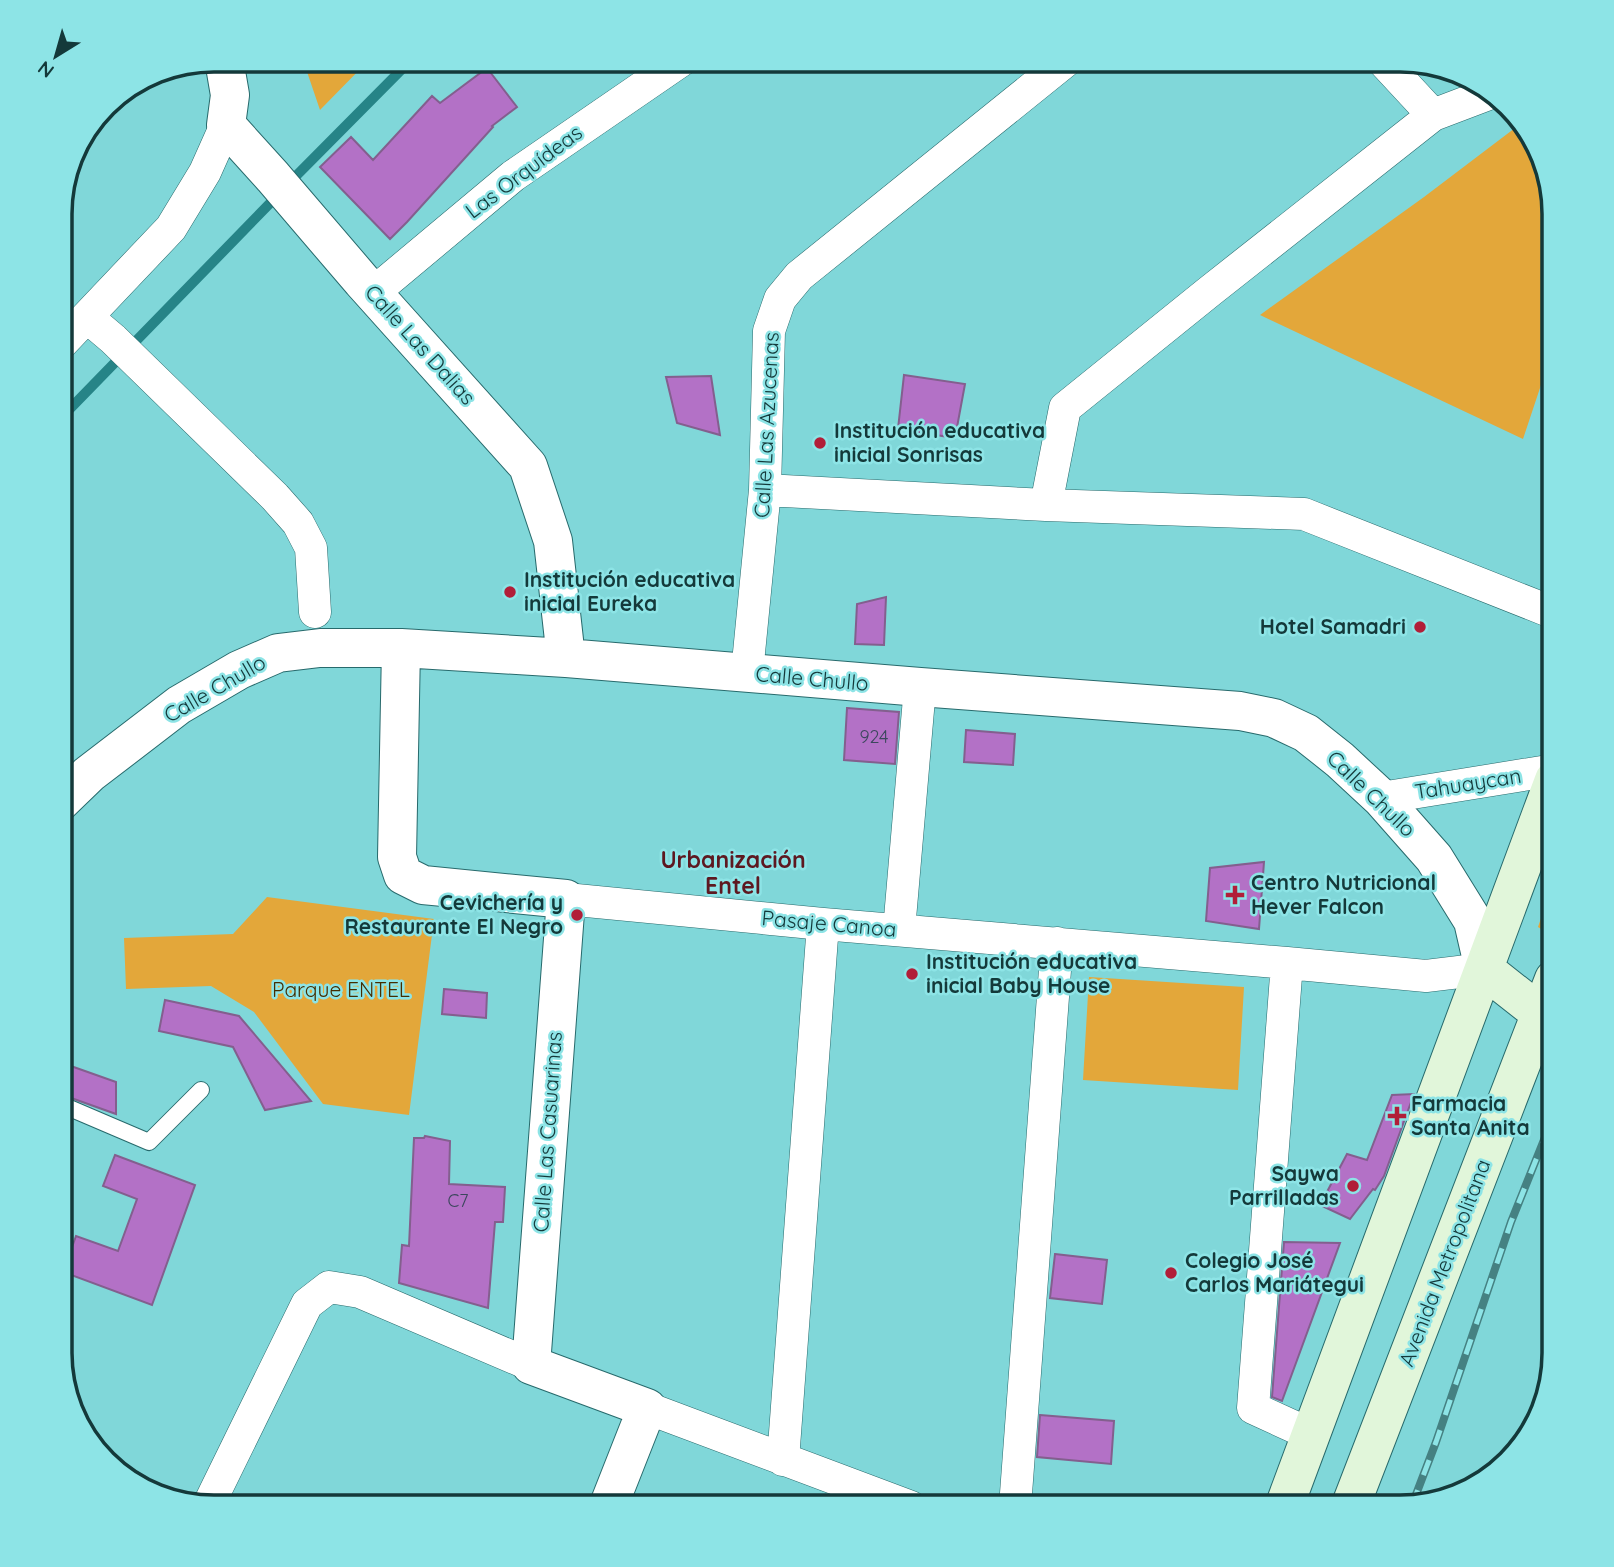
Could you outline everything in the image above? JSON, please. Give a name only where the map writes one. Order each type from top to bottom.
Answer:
[{"type":"main road","points":[[1289,1495],[1542,815]]},
{"type":"main road","points":[[1484,969],[1542,1013]]},
{"type":"main road","name":"Avenida Metropolitana","points":[[1355,1495],[1542,1033]]},
{"type":"street","points":[[72,333],[171,228],[205,172],[226,125],[230,95],[226,72]]},
{"type":"street","name":"Las Orquídeas","points":[[368,287],[513,176],[665,72]]},
{"type":"street","name":"Calle Las Azucenas","points":[[747,673],[765,490],[769,331],[780,299],[799,276],[1052,72]]},
{"type":"street","points":[[1393,72],[1433,115]]},
{"type":"street","points":[[1046,505],[1065,408],[1433,115],[1481,97]]},
{"type":"street","name":"Calle Las Dalias","points":[[226,125],[528,466],[553,541],[566,658]]},
{"type":"street","points":[[87,317],[275,497],[298,523],[311,548],[315,612]]},
{"type":"street","points":[[765,490],[1046,505],[1304,514],[1542,607]]},
{"type":"street","name":"Calle Chullo","points":[[72,791],[179,705],[239,670],[278,653],[320,648],[401,648],[566,658],[1240,711],[1274,718],[1306,733],[1381,798],[1433,858],[1473,921],[1484,969]]},
{"type":"street","name":"Pasaje Canoa","points":[[401,648],[397,857],[403,875],[423,885],[1426,976],[1484,969]]},
{"type":"street","points":[[899,930],[920,687]]},
{"type":"street","name":"Tahuaycan","points":[[1381,798],[1542,772]]},
{"type":"street","name":"Calle Las Casuarinas","points":[[531,1366],[565,899]]},
{"type":"street","points":[[783,1460],[823,923]]},
{"type":"street","points":[[1017,1495],[1057,943]]},
{"type":"street","points":[[1287,962],[1253,1408],[1312,1435]]},
{"type":"street","points":[[213,1495],[307,1304],[329,1287],[360,1292],[531,1366],[783,1460],[858,1495]]},
{"type":"street","points":[[612,1495],[647,1408]]},
{"type":"lane","points":[[72,1109],[149,1142],[201,1090]]},
{"type":"green space","points":[[307,72],[357,72],[320,110]]},
{"type":"green space","points":[[1514,129],[1528,151],[1540,186],[1542,205],[1542,382],[1523,439],[1260,315]]},
{"type":"green space","name":"Parque ENTEL","points":[[267,897],[434,919],[409,1115],[323,1104],[254,1012],[211,986],[126,989],[124,938],[233,934]]},
{"type":"green space","points":[[1089,977],[1244,987],[1238,1090],[1083,1080]]},
{"type":"building","points":[[482,72],[490,72],[517,107],[492,126],[390,239],[320,167],[351,137],[373,160],[432,96],[440,103]]},
{"type":"building","points":[[904,375],[965,384],[955,438],[898,429]]},
{"type":"building","points":[[711,376],[720,435],[677,423],[666,377]]},
{"type":"building","points":[[886,597],[884,645],[855,644],[857,604]]},
{"type":"building","points":[[847,708],[899,712],[895,764],[844,760]]},
{"type":"building","points":[[966,730],[1015,734],[1013,765],[964,762]]},
{"type":"building","name":"Centro Nutricional Hever Falcon","points":[[1264,862],[1259,929],[1206,921],[1210,868]]},
{"type":"building","points":[[444,989],[487,993],[486,1018],[442,1014]]},
{"type":"building","points":[[165,1000],[239,1016],[311,1101],[265,1110],[233,1047],[159,1031]]},
{"type":"building","points":[[72,1066],[116,1082],[116,1114],[72,1098]]},
{"type":"building","name":"Saywa Parrilladas","points":[[1414,1094],[1384,1176],[1375,1190],[1373,1189],[1350,1219],[1320,1205],[1347,1154],[1367,1160],[1392,1095]]},
{"type":"building","points":[[425,1136],[450,1141],[449,1184],[505,1187],[503,1222],[495,1222],[488,1308],[399,1283],[402,1245],[409,1246],[414,1138]]},
{"type":"building","points":[[115,1155],[195,1185],[152,1305],[72,1275],[72,1247],[76,1236],[118,1251],[137,1199],[103,1186]]},
{"type":"building","points":[[1284,1242],[1340,1243],[1282,1401],[1272,1397]]},
{"type":"building","points":[[1055,1254],[1107,1260],[1102,1304],[1050,1298]]},
{"type":"building","points":[[1040,1415],[1114,1421],[1111,1464],[1037,1457]]},
{"type":"waterway","points":[[289,183],[399,72]]},
{"type":"waterway","points":[[72,407],[279,194]]},
{"type":"railway","points":[[1416,1494],[1511,1222],[1542,1145]]},
{"type":"place","name":"Institución educativa inicial Sonrisas","points":[[820,443]]},
{"type":"place","name":"Institución educativa inicial Eureka","points":[[510,592]]},
{"type":"place","name":"Hotel Samadri","points":[[1420,627]]},
{"type":"place","name":"Centro Nutricional Hever Falcon","points":[[1235,895]]},
{"type":"place","name":"Cevichería y Restaurante El Negro","points":[[577,915]]},
{"type":"place","name":"Institución educativa inicial Baby House","points":[[912,974]]},
{"type":"place","name":"Farmacia Santa Anita","points":[[1397,1116]]},
{"type":"place","name":"Saywa Parrilladas","points":[[1353,1186]]},
{"type":"place","name":"Colegio José Carlos Mariátegui","points":[[1171,1273]]},
{"type":"district","name":"Urbanización Entel","points":[[733,873]]}]
